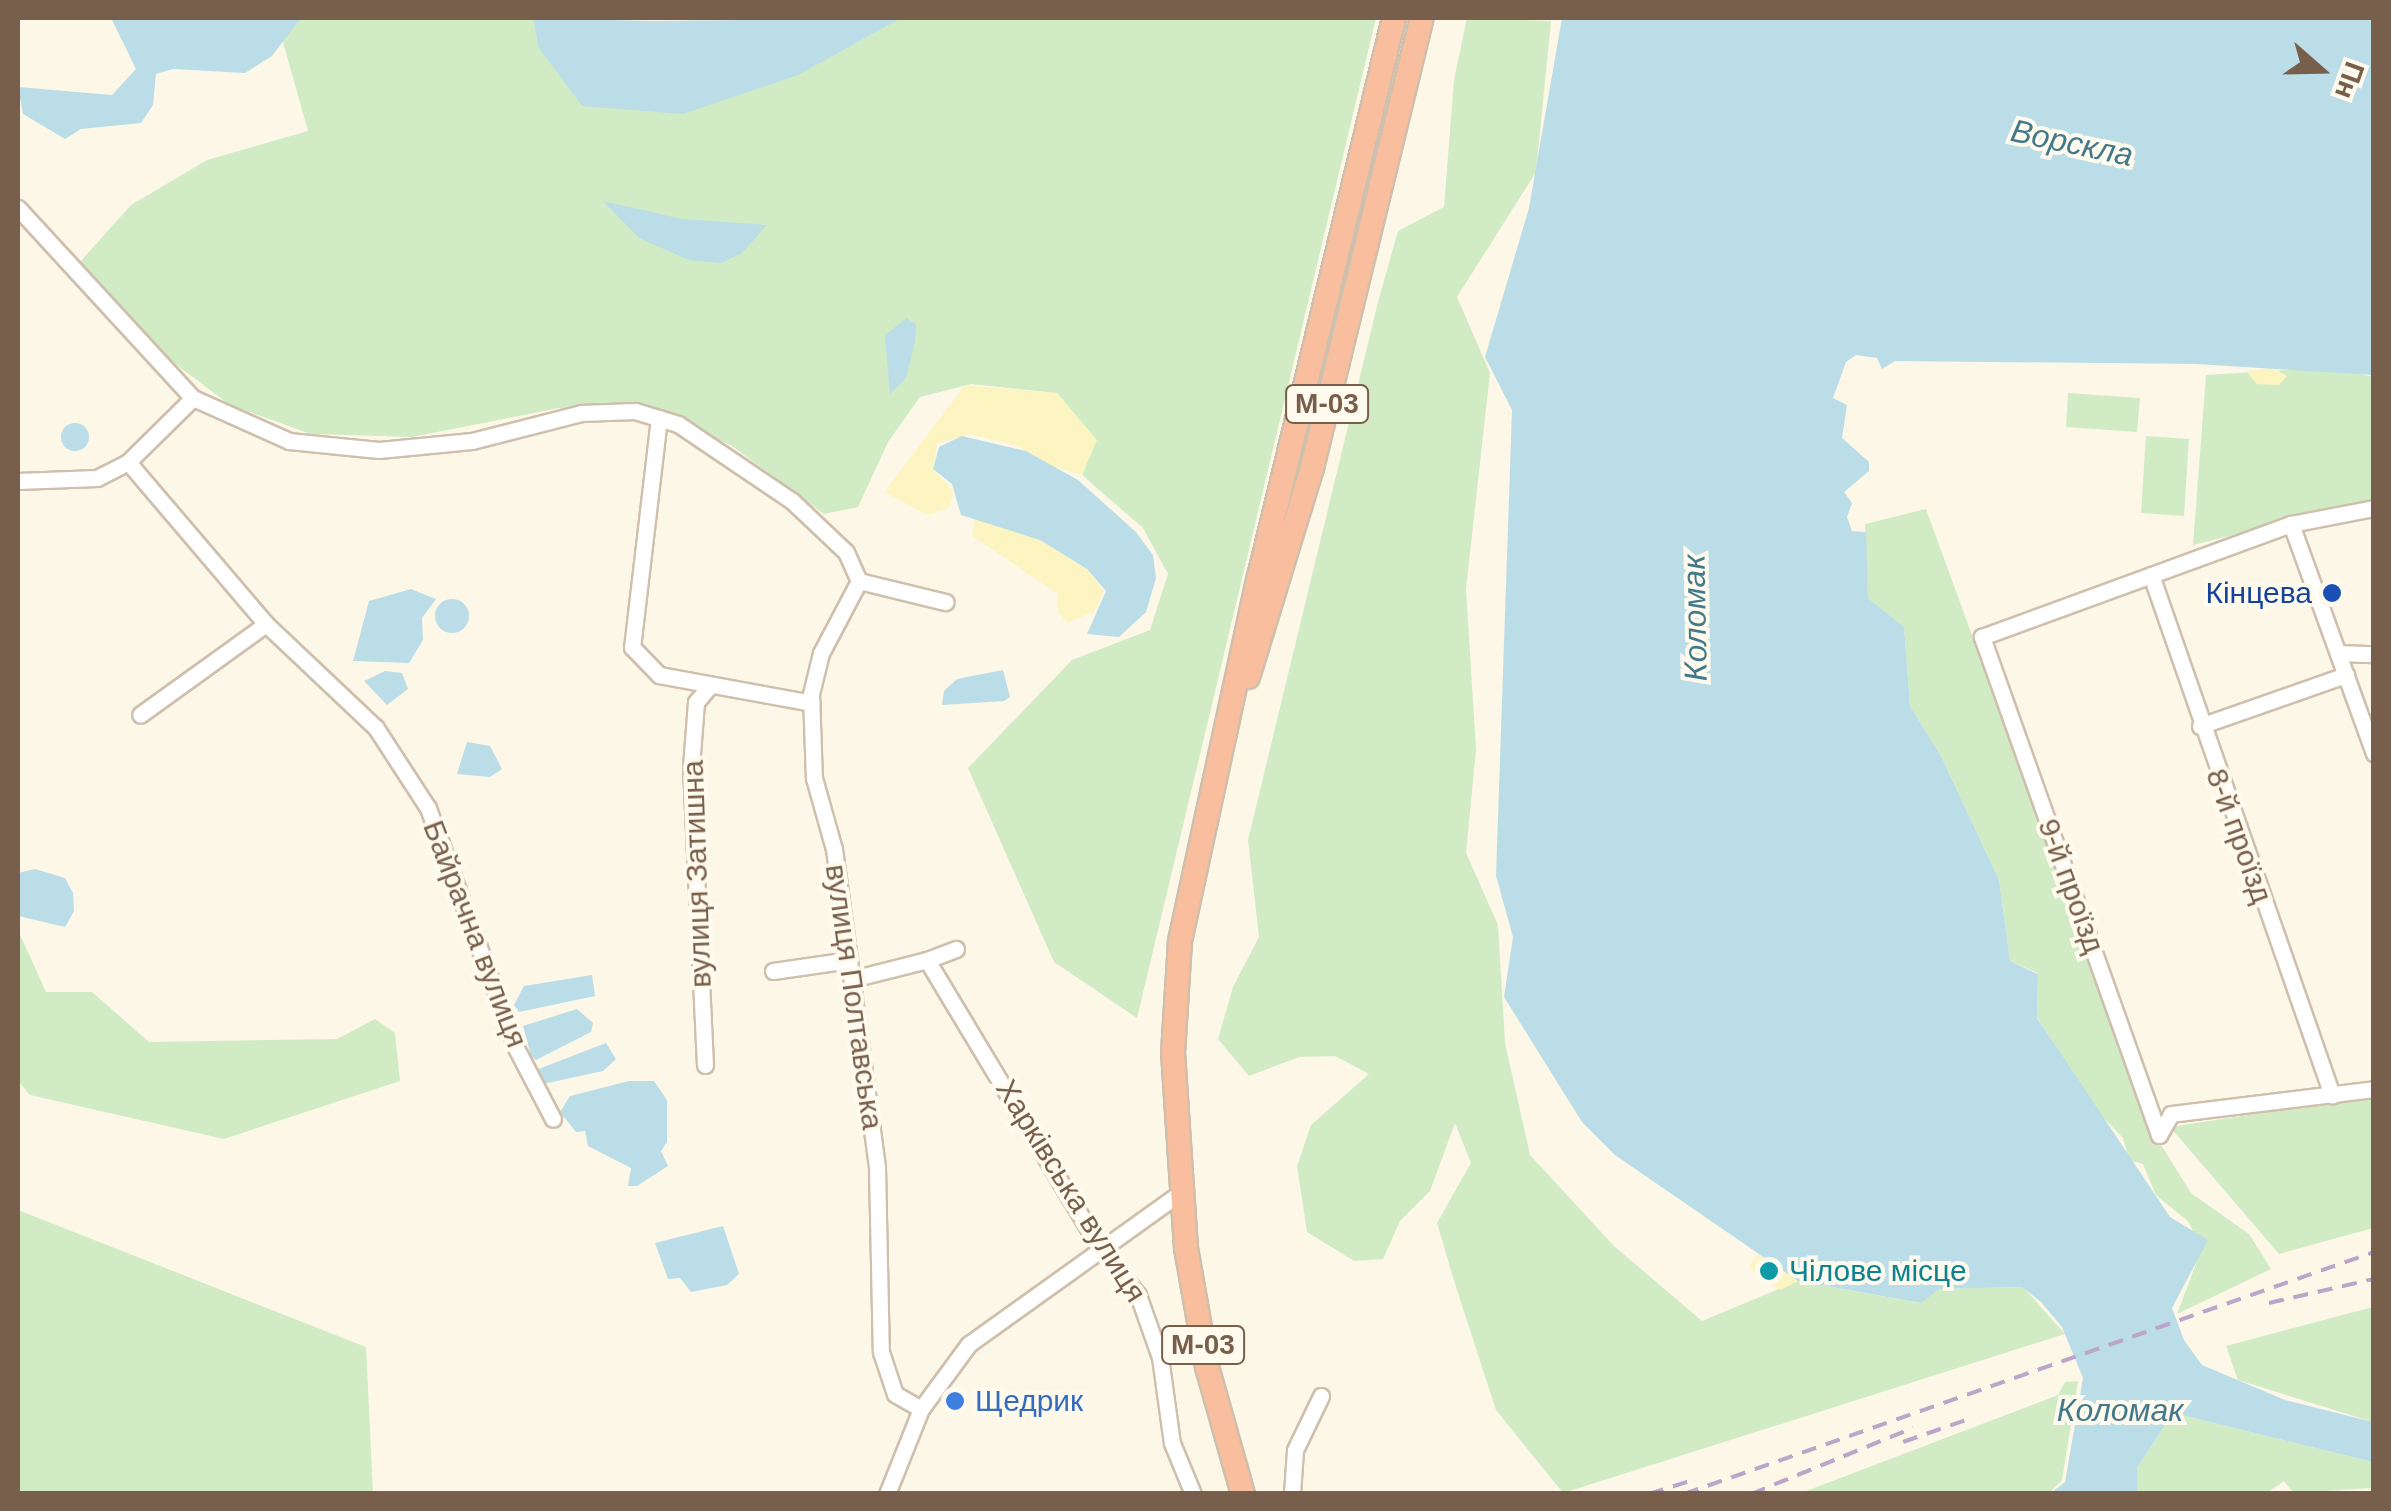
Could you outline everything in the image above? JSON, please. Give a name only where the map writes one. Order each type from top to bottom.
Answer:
[{"type":"highway","name":"М-03","points":[[1244,1494],[1207,1367],[1180,1193],[1173,1053],[1180,941],[1211,784],[1394,18]]},
{"type":"highway","name":"М-03","points":[[1211,784],[1282,582],[1422,18]]},
{"type":"street","points":[[18,208],[193,398],[289,441],[379,450],[472,441],[581,414],[635,411],[678,424],[792,501],[846,552],[859,580],[945,602]]},
{"type":"street","points":[[18,480],[98,478],[128,462],[193,398]]},
{"type":"street","points":[[659,418],[632,647],[659,675],[708,688],[811,703]]},
{"type":"street","name":"Байрачна вулиця","points":[[128,462],[266,624],[376,728],[428,808],[515,1046],[553,1119]]},
{"type":"street","points":[[2150,575],[2291,524],[2374,508]]},
{"type":"street","points":[[2291,524],[2374,753]]},
{"type":"street","name":"9-й проїзд","points":[[2150,575],[1982,636],[2159,1136],[2172,1114],[2332,1095]]},
{"type":"street","name":"8-й проїзд","points":[[2150,575],[2332,1095]]},
{"type":"street","name":"вулиця Полтавська","points":[[859,580],[821,653],[811,703],[814,778],[834,849],[877,1168],[881,1352],[895,1394],[921,1408]]},
{"type":"street","points":[[140,715],[266,624]]},
{"type":"street","points":[[2338,653],[2374,654]]},
{"type":"street","points":[[2200,726],[2346,675]]},
{"type":"street","name":"вулиця Затишна","points":[[705,1065],[691,767],[696,702],[708,688]]},
{"type":"street","points":[[852,979],[956,949]]},
{"type":"street","points":[[773,971],[849,960]]},
{"type":"street","name":"Харківська вулиця","points":[[927,960],[1100,1246],[1138,1295],[1152,1326],[1172,1443],[1193,1494]]},
{"type":"street","points":[[2332,1095],[2374,1090]]},
{"type":"street","points":[[887,1494],[921,1408],[969,1344],[1100,1246],[1180,1193]]},
{"type":"street","points":[[1292,1494],[1294,1450],[1321,1396]]},
{"type":"green space","points":[[295,18],[535,18],[557,73],[894,18],[1376,18],[1137,1018],[1054,962],[968,768],[1072,660],[1150,630],[1168,574],[1143,528],[1082,475],[1096,440],[1057,393],[971,384],[920,397],[888,442],[858,507],[824,514],[732,446],[642,404],[559,408],[412,437],[311,434],[230,405],[174,363],[79,263],[131,205],[207,160],[308,131],[283,42]]},
{"type":"green space","points":[[1467,18],[1551,21],[1536,172],[1457,297],[1490,373],[1466,589],[1476,750],[1466,853],[1498,925],[1505,1043],[1530,1155],[1614,1246],[1702,1321],[1798,1281],[1920,1303],[1939,1289],[2023,1287],[2065,1334],[1563,1493],[1496,1410],[1437,1223],[1471,1163],[1455,1123],[1430,1191],[1400,1221],[1383,1259],[1354,1261],[1307,1232],[1297,1166],[1311,1125],[1369,1074],[1335,1056],[1299,1057],[1249,1076],[1218,1039],[1233,987],[1259,937],[1248,840],[1378,302],[1398,231],[1444,207],[1454,80]]},
{"type":"green space","points":[[2334,367],[2373,377],[2373,500],[2193,545],[2206,375]]},
{"type":"green space","points":[[2068,393],[2140,398],[2137,432],[2066,427]]},
{"type":"green space","points":[[2146,436],[2189,439],[2184,516],[2141,513]]},
{"type":"green space","points":[[1926,509],[2153,1132],[2191,1193],[2249,1234],[2271,1269],[2177,1314],[2200,1253],[2196,1237],[2188,1221],[2156,1195],[2143,1164],[2129,1160],[2123,1138],[2094,1108],[2037,1017],[2038,973],[2010,961],[1999,880],[1941,756],[1910,706],[1904,627],[1868,598],[1865,524]]},
{"type":"green space","points":[[18,930],[46,992],[92,992],[149,1042],[337,1039],[375,1019],[395,1033],[400,1081],[224,1139],[30,1095],[18,1081]]},
{"type":"green space","points":[[2373,1096],[2373,1228],[2279,1254],[2170,1127]]},
{"type":"green space","points":[[18,1210],[366,1347],[373,1493],[18,1493]]},
{"type":"green space","points":[[2373,1307],[2373,1422],[2238,1380],[2226,1346]]},
{"type":"green space","points":[[2078,1381],[2062,1480],[2049,1493],[1801,1493],[2058,1395],[2065,1382]]},
{"type":"green space","points":[[2173,1413],[2373,1462],[2373,1488],[2294,1493],[2284,1481],[2265,1494],[2137,1493],[2137,1468]]},
{"type":"sand","points":[[2273,368],[2287,376],[2279,385],[2257,384],[2246,371]]},
{"type":"sand","points":[[965,385],[1057,393],[1097,440],[1082,475],[1048,465],[1016,445],[969,434],[937,444],[933,469],[953,491],[950,507],[928,515],[884,492]]},
{"type":"sand","points":[[975,516],[1040,540],[1087,569],[1104,591],[1095,611],[1068,623],[1058,612],[1058,594],[972,536]]},
{"type":"sand","name":"Чілове місце","points":[[1760,1253],[1798,1281],[1780,1290],[1758,1277],[1749,1265]]},
{"type":"water","points":[[111,18],[301,18],[272,56],[245,73],[173,69],[156,74],[153,105],[141,123],[81,129],[65,139],[23,114],[18,87],[112,95],[136,69]]},
{"type":"water","points":[[533,18],[901,18],[798,75],[683,114],[582,106],[539,48]]},
{"type":"water","points":[[1562,18],[2373,18],[2373,375],[2196,364],[1895,361],[1882,369],[1877,358],[1856,355],[1846,362],[1833,398],[1847,405],[1842,438],[1869,462],[1869,471],[1844,492],[1852,503],[1847,517],[1852,531],[1866,532],[1868,598],[1904,627],[1910,706],[1941,756],[1999,880],[2010,961],[2038,974],[2037,1018],[2170,1217],[2208,1240],[2172,1308],[2184,1340],[2202,1365],[2285,1400],[2373,1422],[2373,1462],[2173,1413],[2137,1468],[2137,1493],[2051,1493],[2065,1482],[2083,1378],[2062,1327],[2041,1302],[2022,1287],[1939,1289],[1921,1303],[1798,1281],[1615,1155],[1582,1122],[1504,997],[1513,937],[1496,876],[1512,410],[1485,357],[1529,208]]},
{"type":"water","points":[[603,201],[682,219],[767,225],[742,253],[721,263],[689,260],[639,238]]},
{"type":"water","points":[[907,318],[916,325],[915,342],[906,378],[890,394],[885,335]]},
{"type":"water","points":[[75,423],[85,427],[89,437],[85,447],[75,451],[65,447],[61,437],[65,427]]},
{"type":"water","points":[[962,436],[1026,451],[1078,480],[1136,532],[1153,555],[1156,578],[1146,612],[1119,637],[1087,634],[1106,591],[1087,569],[1040,540],[961,515],[952,484],[933,469],[939,447]]},
{"type":"water","points":[[411,589],[436,599],[422,618],[423,640],[409,663],[353,661],[369,601]]},
{"type":"water","points":[[452,599],[464,604],[469,616],[464,628],[452,633],[440,628],[435,616],[440,604]]},
{"type":"water","points":[[1003,670],[1010,697],[1004,701],[942,705],[944,691],[957,679]]},
{"type":"water","points":[[385,671],[402,673],[408,689],[387,705],[364,681]]},
{"type":"water","points":[[467,742],[490,746],[502,769],[490,777],[457,774]]},
{"type":"water","points":[[35,869],[65,878],[73,893],[74,911],[65,927],[18,916],[18,873]]},
{"type":"water","points":[[592,975],[595,996],[519,1012],[514,1005],[524,986]]},
{"type":"water","points":[[577,1009],[593,1023],[591,1032],[536,1060],[531,1056],[523,1026]]},
{"type":"water","points":[[606,1043],[616,1059],[603,1071],[543,1084],[536,1070]]},
{"type":"water","points":[[629,1081],[654,1081],[667,1100],[667,1142],[661,1151],[668,1166],[637,1186],[628,1186],[631,1168],[588,1146],[585,1131],[576,1132],[560,1112],[570,1096]]},
{"type":"water","points":[[723,1226],[739,1274],[727,1285],[691,1292],[680,1278],[668,1279],[655,1243]]},
{"type":"railway","points":[[1684,1494],[2374,1252]]},
{"type":"railway","points":[[2269,1303],[2374,1279]]},
{"type":"railway","points":[[1903,1442],[1969,1419]]},
{"type":"railway","points":[[1751,1494],[1913,1428]]},
{"type":"railway","points":[[1649,1494],[1696,1479]]},
{"type":"place","name":"Кінцева","points":[[2332,593]]},
{"type":"place","name":"Чілове місце","points":[[1769,1271]]},
{"type":"place","name":"Щедрик","points":[[955,1401]]},
{"type":"water label","name":"Ворскла","points":[[2072,143]]},
{"type":"water label","name":"Коломак","points":[[1695,618]]},
{"type":"water label","name":"Коломак","points":[[2120,1410]]}]
